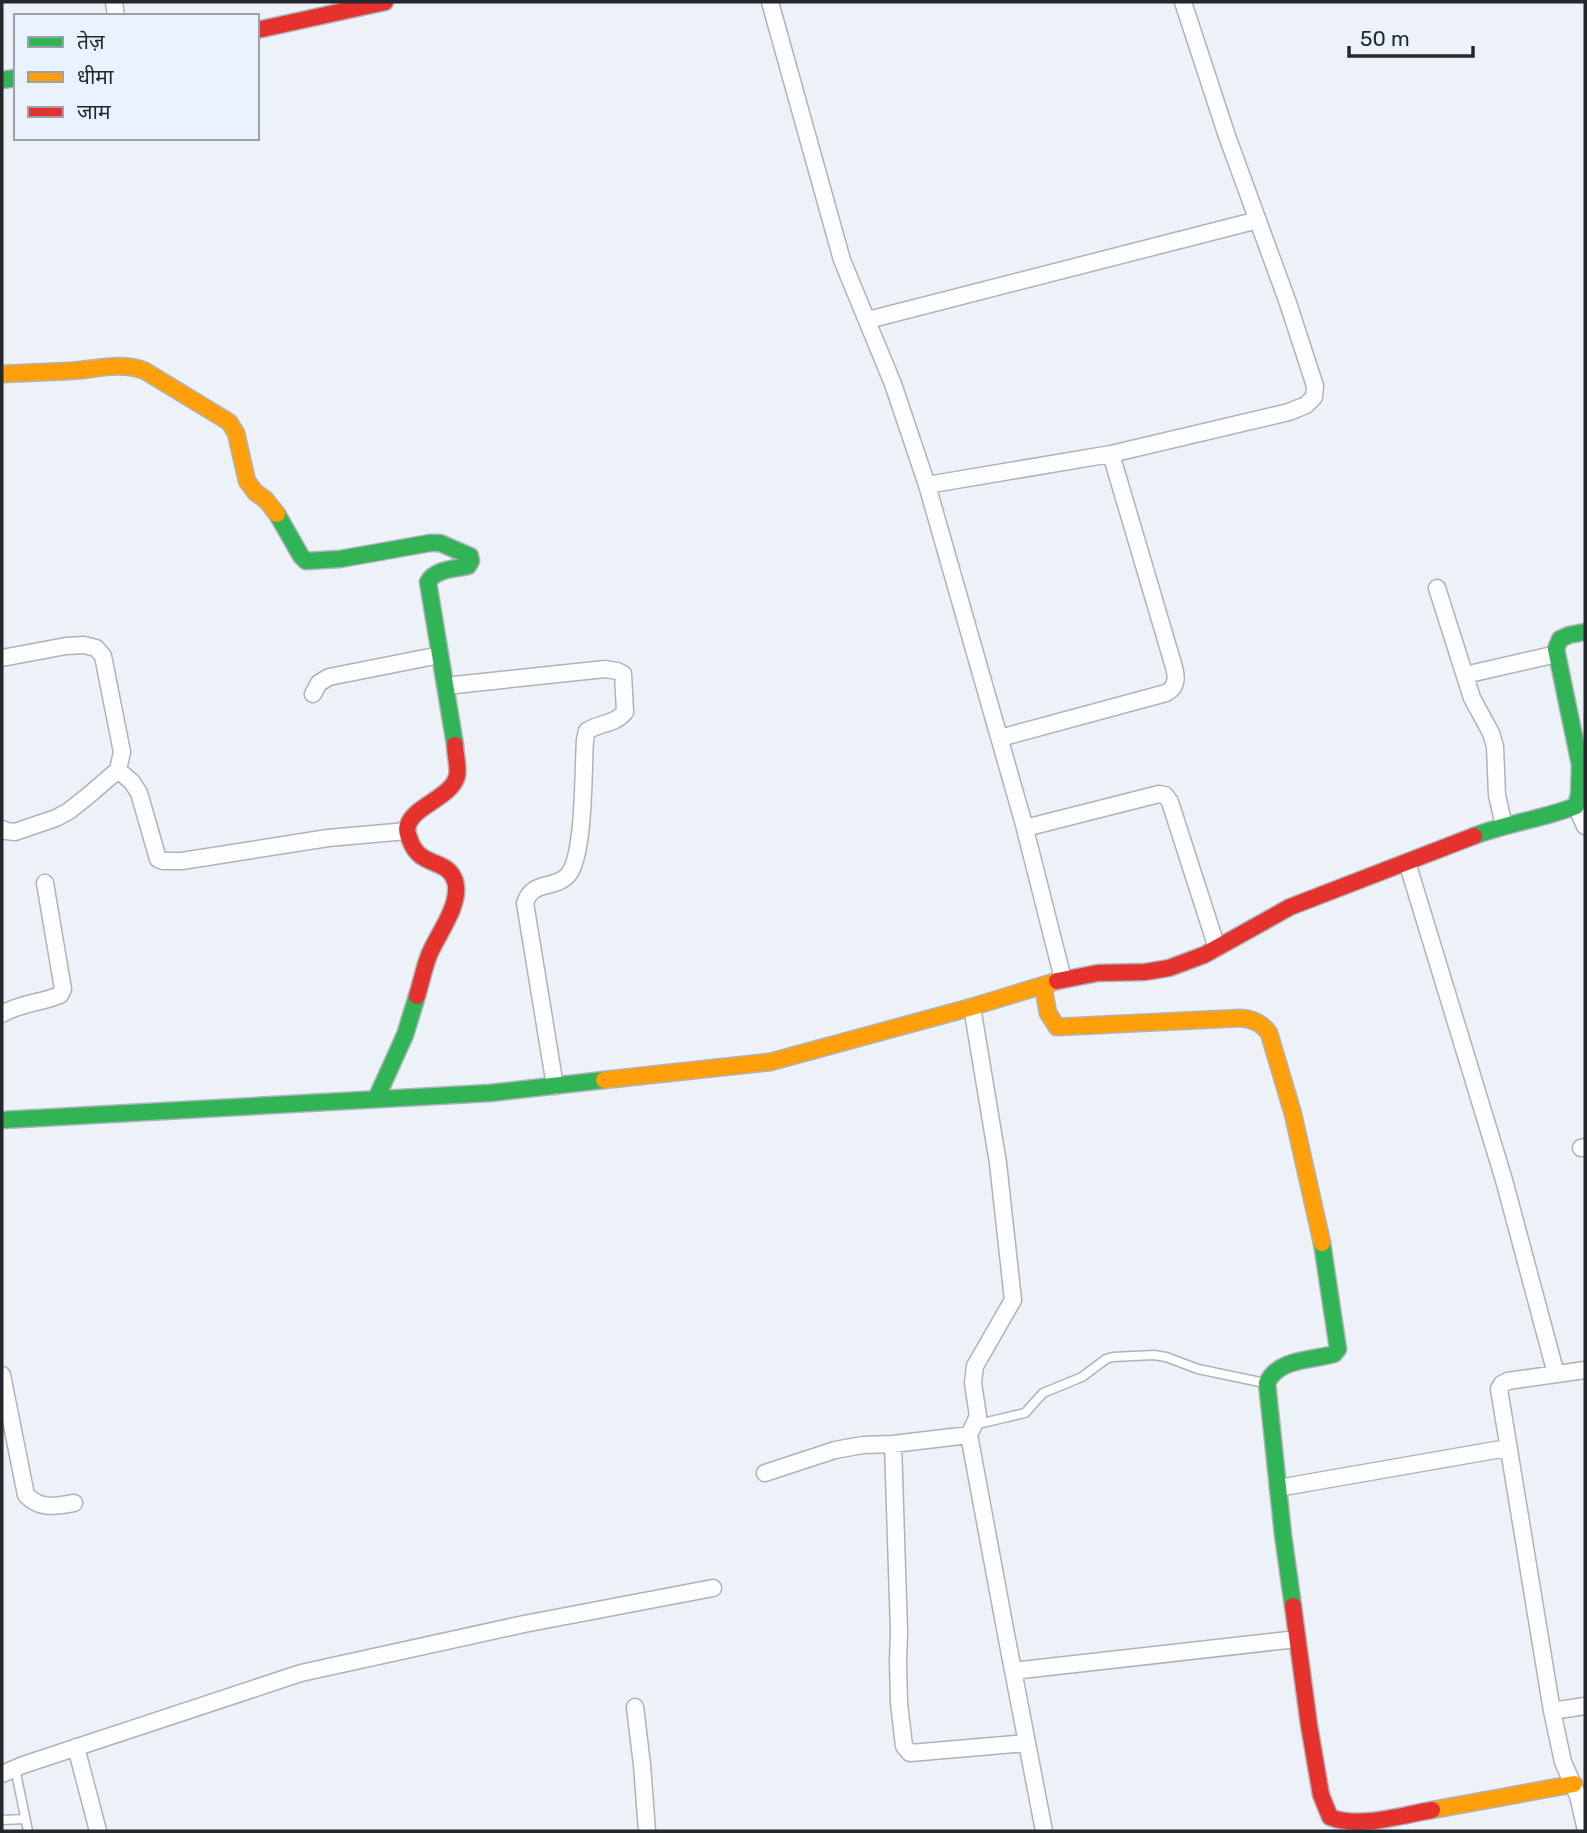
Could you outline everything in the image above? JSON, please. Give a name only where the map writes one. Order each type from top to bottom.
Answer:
[{"type":"street","points":[[259,30],[385,2]]},
{"type":"street","points":[[770,2],[842,260],[893,384],[927,485],[1025,828],[1063,979]]},
{"type":"street","points":[[927,485],[1111,454],[1289,412],[1306,405],[1314,397],[1315,386],[1288,303],[1227,136],[1183,2]]},
{"type":"street","points":[[868,320],[1258,220]]},
{"type":"street","points":[[2,374],[133,366],[219,414],[229,422],[236,433],[247,481],[277,513],[306,561],[340,559],[440,542],[470,556],[468,566],[439,572],[431,576],[428,582],[454,738],[457,776],[450,788],[415,815],[408,823],[407,831],[419,856],[447,868],[455,881],[456,897],[429,955],[405,1035],[376,1099]]},
{"type":"street","points":[[1000,738],[1166,693],[1172,690],[1176,683],[1176,674],[1111,454]]},
{"type":"street","points":[[1437,588],[1472,698],[1491,733],[1495,747],[1497,794],[1504,826]]},
{"type":"street","points":[[1585,632],[1560,639],[1556,649],[1580,765],[1576,806],[1585,826]]},
{"type":"street","points":[[2,658],[66,646],[84,645],[96,648],[103,656],[122,751],[118,770],[69,811],[15,832],[2,829]]},
{"type":"street","points":[[1465,675],[1557,654]]},
{"type":"street","points":[[313,694],[319,683],[329,677],[440,656]]},
{"type":"street","points":[[445,686],[605,669],[623,674],[625,712],[618,720],[597,725],[587,732],[584,740],[581,818],[575,862],[569,874],[533,890],[525,903],[555,1086]]},
{"type":"street","points":[[118,770],[132,782],[139,793],[158,859],[163,861],[182,861],[328,838],[407,831]]},
{"type":"street","points":[[1025,828],[1158,794],[1165,795],[1170,802],[1217,948]]},
{"type":"street","points":[[2,1121],[490,1093],[770,1062],[803,1055],[1063,979],[1098,973],[1145,972],[1169,968],[1204,955],[1290,907],[1489,830],[1562,813],[1576,806]]},
{"type":"street","points":[[1407,862],[1500,1166],[1556,1374]]},
{"type":"street","points":[[2,1014],[18,1006],[46,1001],[60,995],[63,989],[45,883]]},
{"type":"street","points":[[1043,985],[1048,1016],[1057,1027],[1241,1018],[1254,1019],[1265,1027],[1293,1114],[1319,1224],[1338,1341],[1338,1349],[1334,1354],[1281,1365],[1269,1376],[1267,1383],[1309,1725],[1321,1795],[1330,1816],[1339,1821],[1362,1822],[1574,1784]]},
{"type":"street","points":[[972,1007],[998,1163],[1013,1300],[975,1366],[973,1383],[978,1416],[972,1430],[1013,1671],[1044,1831]]},
{"type":"street","points":[[1585,1370],[1508,1381],[1499,1389],[1552,1711],[1563,1762],[1574,1784],[1585,1826]]},
{"type":"street","points":[[2,1375],[26,1494],[39,1505],[49,1507],[74,1503]]},
{"type":"street","points":[[765,1473],[835,1450],[893,1444],[972,1430]]},
{"type":"street","points":[[893,1444],[899,1693],[904,1746],[910,1753],[1027,1743]]},
{"type":"street","points":[[1278,1488],[1507,1448]]},
{"type":"street","points":[[8,1771],[301,1673],[524,1624],[713,1588]]},
{"type":"street","points":[[1013,1671],[1297,1639]]},
{"type":"street","points":[[1552,1711],[1585,1706]]},
{"type":"street","points":[[635,1707],[647,1831]]},
{"type":"street","points":[[76,1747],[98,1831]]},
{"type":"lane","points":[[972,1430],[1025,1413],[1043,1393],[1082,1377],[1106,1359],[1113,1357],[1154,1354],[1198,1368],[1267,1383]]},
{"type":"lane","points":[[8,1771],[28,1831]]},
{"type":"lane","points":[[2,1820],[25,1819]]},
{"type":"traffic: fast","points":[[2,80],[14,78]]},
{"type":"traffic: fast","points":[[277,514],[306,561],[340,559],[430,543],[440,543],[470,556],[468,566],[440,572],[428,582],[455,745]]},
{"type":"traffic: fast","points":[[1474,836],[1576,806],[1580,765],[1556,649],[1560,639],[1585,632]]},
{"type":"traffic: fast","points":[[376,1099],[405,1035],[417,996]]},
{"type":"traffic: fast","points":[[2,1120],[490,1093],[604,1080]]},
{"type":"traffic: fast","points":[[1293,1606],[1267,1383],[1272,1375],[1287,1365],[1334,1354],[1338,1349],[1322,1243]]},
{"type":"traffic: slow","points":[[2,374],[117,366],[145,371],[229,422],[236,433],[247,481],[277,514]]},
{"type":"traffic: slow","points":[[604,1080],[770,1062],[1057,981]]},
{"type":"traffic: slow","points":[[1043,985],[1048,1013],[1057,1027],[1241,1018],[1263,1027],[1269,1033],[1293,1114],[1322,1243]]},
{"type":"traffic: slow","points":[[1432,1810],[1574,1784]]},
{"type":"traffic: jam","points":[[259,30],[385,2]]},
{"type":"traffic: jam","points":[[417,996],[429,955],[448,919],[456,890],[455,881],[446,869],[414,849],[407,827],[418,812],[453,784],[457,776],[455,745]]},
{"type":"traffic: jam","points":[[1057,981],[1098,973],[1145,972],[1169,968],[1204,955],[1290,907],[1474,836]]},
{"type":"traffic: jam","points":[[1293,1606],[1321,1795],[1330,1817],[1354,1822],[1394,1818],[1432,1810]]}]
